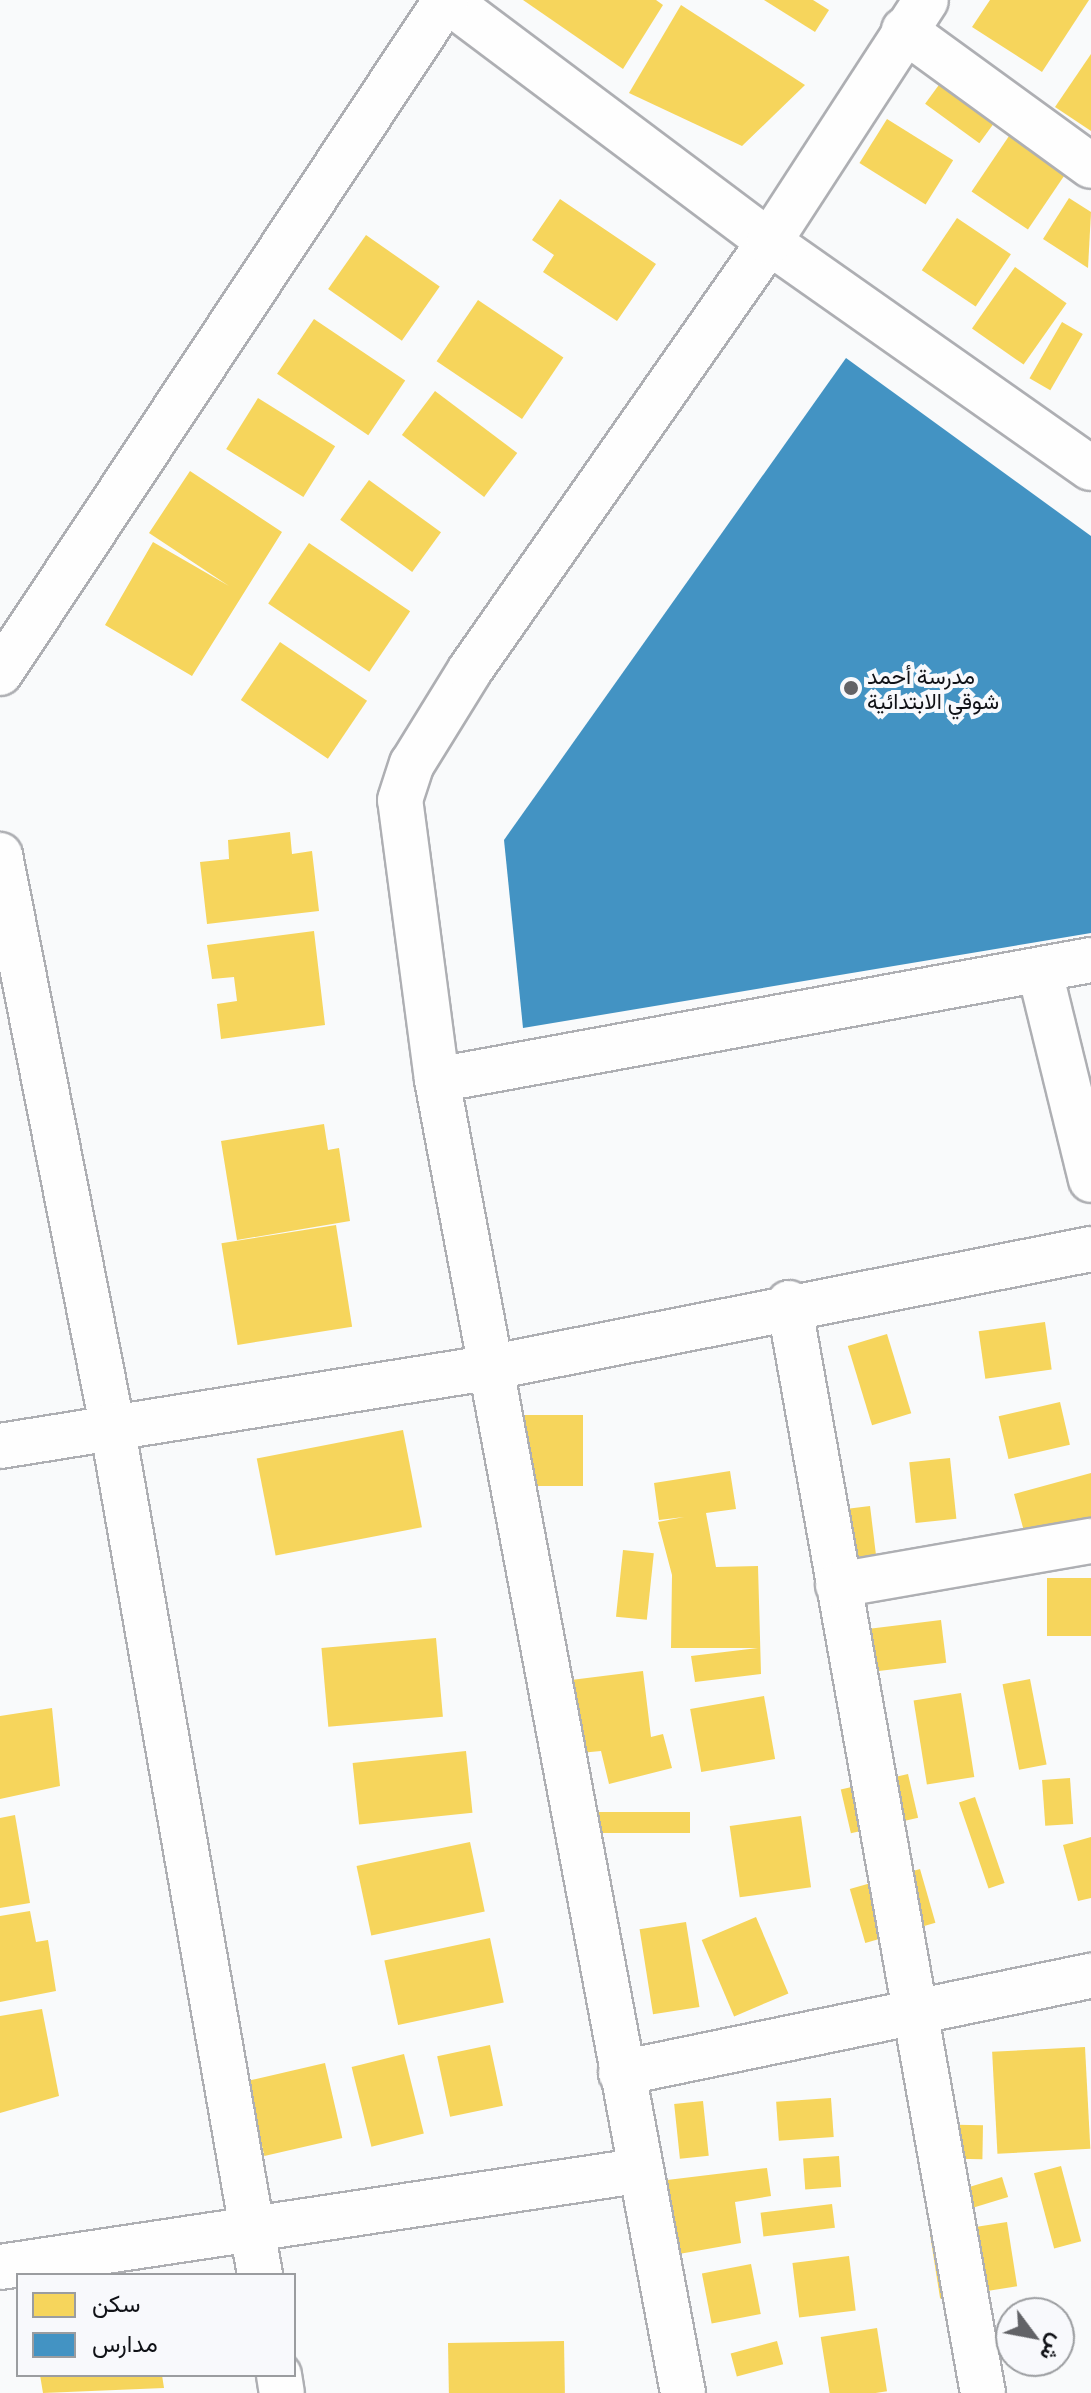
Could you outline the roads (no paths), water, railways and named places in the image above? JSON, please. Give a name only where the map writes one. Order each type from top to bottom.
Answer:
[{"type":"street","points":[[0,673],[446,0],[769,242],[1091,468]]},
{"type":"street","points":[[683,2393],[637,2171],[493,1367],[437,1080],[400,800],[412,764],[769,242],[915,15],[1091,166]]},
{"type":"street","points":[[0,855],[112,1425],[256,2254]]},
{"type":"street","points":[[437,1080],[1040,972],[1091,960]]},
{"type":"street","points":[[1040,972],[1091,1180]]},
{"type":"street","points":[[0,1446],[112,1425],[493,1367],[789,1303],[1091,1249]]},
{"type":"street","points":[[789,1303],[983,2393]]},
{"type":"street","points":[[838,1585],[1091,1541]]},
{"type":"street","points":[[621,2073],[1091,1976]]},
{"type":"street","points":[[0,2267],[256,2254],[637,2171]]},
{"type":"place","name":"مدرسة أحمد شوقي الابتدائية","points":[[851,688]]}]
